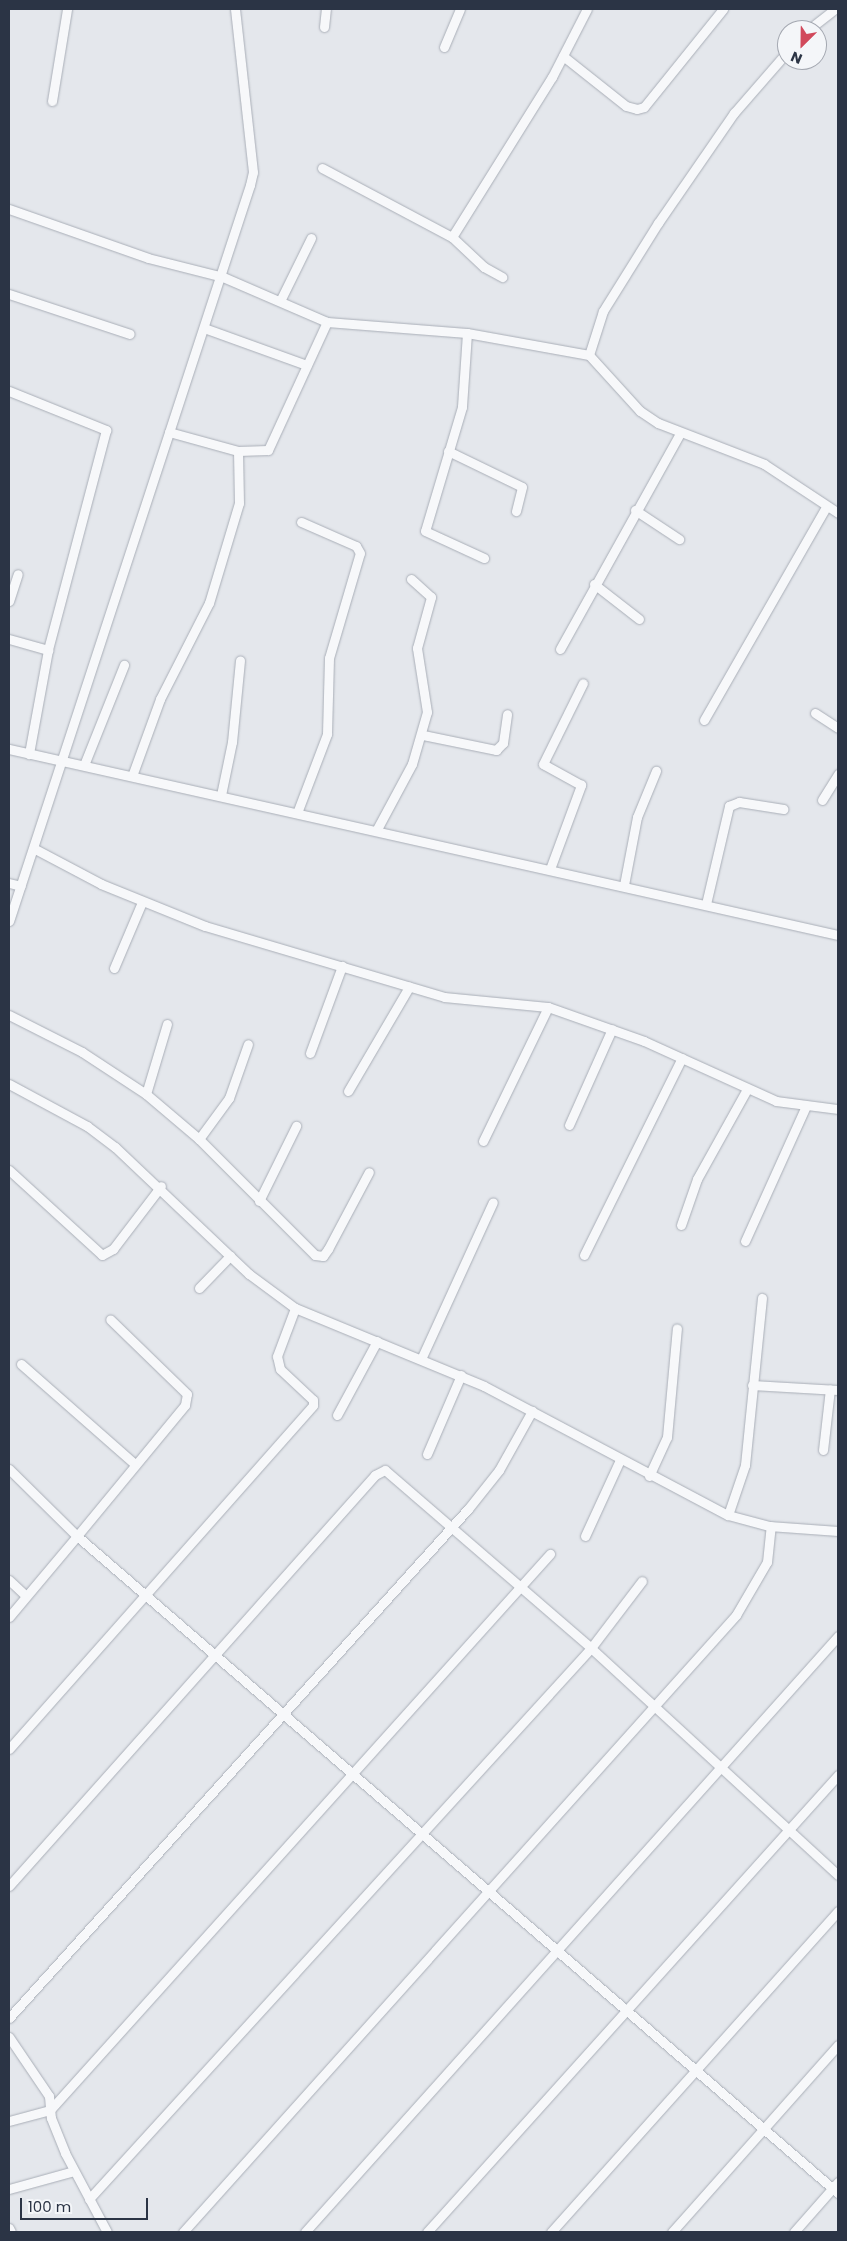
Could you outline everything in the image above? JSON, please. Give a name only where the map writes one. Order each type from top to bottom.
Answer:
[{"type":"street","points":[[52,101],[67,9]]},
{"type":"street","points":[[9,921],[36,849],[169,432],[223,277],[253,172],[235,9]]},
{"type":"street","points":[[324,28],[326,9]]},
{"type":"street","points":[[444,46],[460,9]]},
{"type":"street","points":[[452,237],[563,56],[587,9]]},
{"type":"street","points":[[563,56],[626,106],[637,109],[644,107],[723,9]]},
{"type":"street","points":[[821,20],[835,9],[838,14]]},
{"type":"street","points":[[589,355],[603,311],[658,223],[734,113],[777,64]]},
{"type":"street","points":[[322,168],[452,237],[484,267],[502,277]]},
{"type":"street","points":[[9,209],[148,258],[223,277],[280,299],[327,322],[467,333],[589,355],[640,411],[680,433],[764,464],[826,507],[838,513]]},
{"type":"street","points":[[280,299],[311,238]]},
{"type":"street","points":[[9,294],[130,334]]},
{"type":"street","points":[[169,432],[238,451],[268,450],[327,322]]},
{"type":"street","points":[[204,328],[306,365]]},
{"type":"street","points":[[467,333],[464,395],[425,531],[484,558]]},
{"type":"street","points":[[9,391],[106,430],[48,650],[29,754]]},
{"type":"street","points":[[560,649],[634,510],[680,433]]},
{"type":"street","points":[[132,776],[160,699],[208,603],[239,502],[238,451]]},
{"type":"street","points":[[448,451],[520,485],[516,511]]},
{"type":"street","points":[[704,720],[826,507]]},
{"type":"street","points":[[634,510],[679,539]]},
{"type":"street","points":[[297,812],[327,734],[329,658],[360,553],[356,546],[301,522]]},
{"type":"street","points":[[9,601],[18,574]]},
{"type":"street","points":[[376,831],[423,735],[426,693],[417,648],[432,597],[411,579]]},
{"type":"street","points":[[594,584],[639,619]]},
{"type":"street","points":[[9,640],[48,650]]},
{"type":"street","points":[[221,795],[232,742],[240,660]]},
{"type":"street","points":[[84,765],[124,665]]},
{"type":"street","points":[[550,869],[581,785],[543,764],[583,683]]},
{"type":"street","points":[[815,713],[838,728]]},
{"type":"street","points":[[423,735],[496,750],[503,743],[507,714]]},
{"type":"street","points":[[9,749],[297,812],[838,935]]},
{"type":"street","points":[[624,886],[640,807],[656,771]]},
{"type":"street","points":[[822,800],[838,774]]},
{"type":"street","points":[[706,904],[728,806],[739,802],[783,808]]},
{"type":"street","points":[[36,849],[142,902],[205,926],[409,987],[472,1002],[548,1007],[612,1029],[682,1058],[746,1090],[806,1106],[838,1109]]},
{"type":"street","points":[[9,883],[21,886]]},
{"type":"street","points":[[114,968],[142,902]]},
{"type":"street","points":[[310,1054],[342,966]]},
{"type":"street","points":[[348,1092],[409,987]]},
{"type":"street","points":[[483,1141],[548,1007]]},
{"type":"street","points":[[9,1015],[82,1052],[146,1094],[200,1139],[259,1201],[320,1257],[369,1172]]},
{"type":"street","points":[[146,1094],[167,1024]]},
{"type":"street","points":[[569,1126],[612,1029]]},
{"type":"street","points":[[200,1139],[229,1098],[248,1044]]},
{"type":"street","points":[[584,1254],[682,1058]]},
{"type":"street","points":[[9,1084],[87,1126],[161,1186],[230,1256],[295,1308],[329,1326],[422,1357],[461,1375],[532,1411],[649,1476],[728,1515],[771,1526],[838,1531]]},
{"type":"street","points":[[681,1225],[697,1179],[746,1090]]},
{"type":"street","points":[[745,1241],[806,1106]]},
{"type":"street","points":[[259,1201],[296,1126]]},
{"type":"street","points":[[9,1170],[53,1205],[102,1255],[112,1249],[161,1186]]},
{"type":"street","points":[[422,1357],[493,1202]]},
{"type":"street","points":[[199,1288],[230,1256]]},
{"type":"street","points":[[728,1515],[746,1465],[752,1385],[762,1298]]},
{"type":"street","points":[[9,1749],[313,1405],[313,1400],[280,1369],[276,1356],[295,1308]]},
{"type":"street","points":[[9,1617],[136,1464],[188,1398],[110,1319]]},
{"type":"street","points":[[649,1476],[667,1437],[677,1328]]},
{"type":"street","points":[[337,1414],[377,1342]]},
{"type":"street","points":[[21,1364],[136,1464]]},
{"type":"street","points":[[427,1454],[461,1375]]},
{"type":"street","points":[[752,1385],[834,1390],[823,1450]]},
{"type":"street","points":[[9,2018],[181,1830],[282,1713],[452,1525],[499,1470],[532,1411]]},
{"type":"street","points":[[585,1536],[620,1460]]},
{"type":"street","points":[[9,1469],[77,1536],[353,1772],[764,2129],[836,2188],[794,2232]]},
{"type":"street","points":[[9,1886],[375,1475],[391,1472],[591,1648],[838,1875]]},
{"type":"street","points":[[184,2232],[736,1615],[758,1583],[767,1562],[771,1526]]},
{"type":"street","points":[[9,2121],[50,2110],[550,1554]]},
{"type":"street","points":[[9,1580],[26,1596]]},
{"type":"street","points":[[89,2199],[421,1831],[591,1648],[642,1581]]},
{"type":"street","points":[[304,2232],[723,1770],[838,1636]]},
{"type":"street","points":[[427,2232],[838,1775]]},
{"type":"street","points":[[551,2232],[838,1911]]},
{"type":"street","points":[[9,2037],[36,2072],[74,2172],[107,2232]]},
{"type":"street","points":[[672,2232],[838,2045]]},
{"type":"street","points":[[9,2189],[74,2172]]},
{"type":"street","points":[[9,2228],[11,2232]]}]
